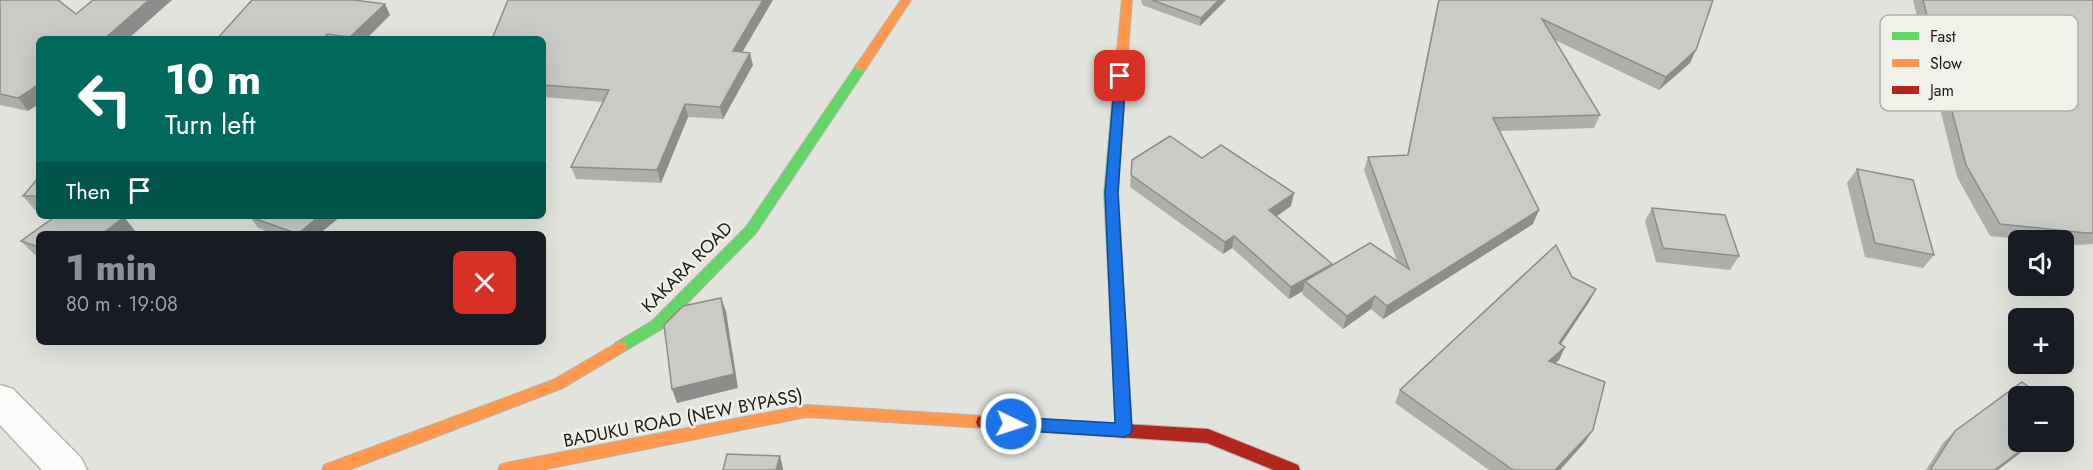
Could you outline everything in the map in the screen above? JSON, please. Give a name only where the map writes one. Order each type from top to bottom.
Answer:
[{"type":"street","name":"KAKARA ROAD","points":[[330,470],[558,384],[657,325],[751,230],[906,0]]},
{"type":"street","points":[[1124,431],[1111,193],[1127,0]]},
{"type":"street","points":[[0,400],[67,470]]},
{"type":"street","name":"BADUKU ROAD (NEW BYPASS)","points":[[506,470],[807,411],[1208,436],[1292,470]]},
{"type":"building","points":[[0,0],[58,0],[76,14],[93,0],[149,0],[107,36],[36,36],[36,86],[18,98],[0,94]]},
{"type":"building","points":[[252,0],[354,0],[385,4],[351,36],[327,34],[325,36],[220,36]]},
{"type":"building","points":[[508,0],[763,0],[733,51],[750,53],[720,107],[685,104],[657,170],[571,167],[609,90],[546,85],[546,36],[493,36]]},
{"type":"building","points":[[1152,0],[1219,0],[1201,18]]},
{"type":"building","points":[[1439,0],[1713,0],[1696,50],[1666,77],[1542,19],[1600,115],[1493,118],[1539,210],[1387,306],[1375,296],[1347,316],[1305,281],[1370,243],[1409,269],[1368,157],[1408,155]]},
{"type":"building","points":[[1923,0],[2093,0],[2093,233],[2000,224],[1966,165],[1952,111],[2078,111],[2078,15],[1927,15]]},
{"type":"building","points":[[1170,136],[1202,158],[1221,145],[1294,193],[1269,210],[1332,264],[1291,287],[1234,236],[1225,242],[1131,175],[1132,160]]},
{"type":"building","points":[[1857,169],[1913,180],[1934,255],[1875,243]]},
{"type":"building","points":[[36,181],[36,196],[23,196]]},
{"type":"building","points":[[1652,208],[1725,215],[1739,256],[1663,248]]},
{"type":"building","points":[[52,219],[121,219],[106,231],[36,231],[36,246],[21,241]]},
{"type":"building","points":[[256,219],[316,219],[302,231],[290,231]]},
{"type":"building","points":[[1556,245],[1572,277],[1596,289],[1559,343],[1565,347],[1549,361],[1605,382],[1593,430],[1555,470],[1513,470],[1400,390]]},
{"type":"building","points":[[721,298],[734,374],[672,389],[664,325],[683,306]]},
{"type":"building","points":[[2008,392],[2008,452],[2018,452],[1997,470],[1930,470],[1955,431]]},
{"type":"building","points":[[727,454],[780,456],[776,470],[723,470]]},
{"type":"traffic: fast","points":[[620,347],[657,325],[751,230],[861,67]]},
{"type":"traffic: fast","points":[[1118,103],[1111,193],[1124,431]]},
{"type":"traffic: slow","points":[[861,67],[906,0]]},
{"type":"traffic: slow","points":[[1118,103],[1127,0]]},
{"type":"traffic: slow","points":[[330,470],[558,384],[620,347]]},
{"type":"traffic: slow","points":[[506,470],[807,411],[984,422]]},
{"type":"traffic: jam","points":[[984,422],[1208,436],[1292,470]]},
{"type":"route","points":[[1011,424],[1124,431],[1111,193],[1120,76]]}]
